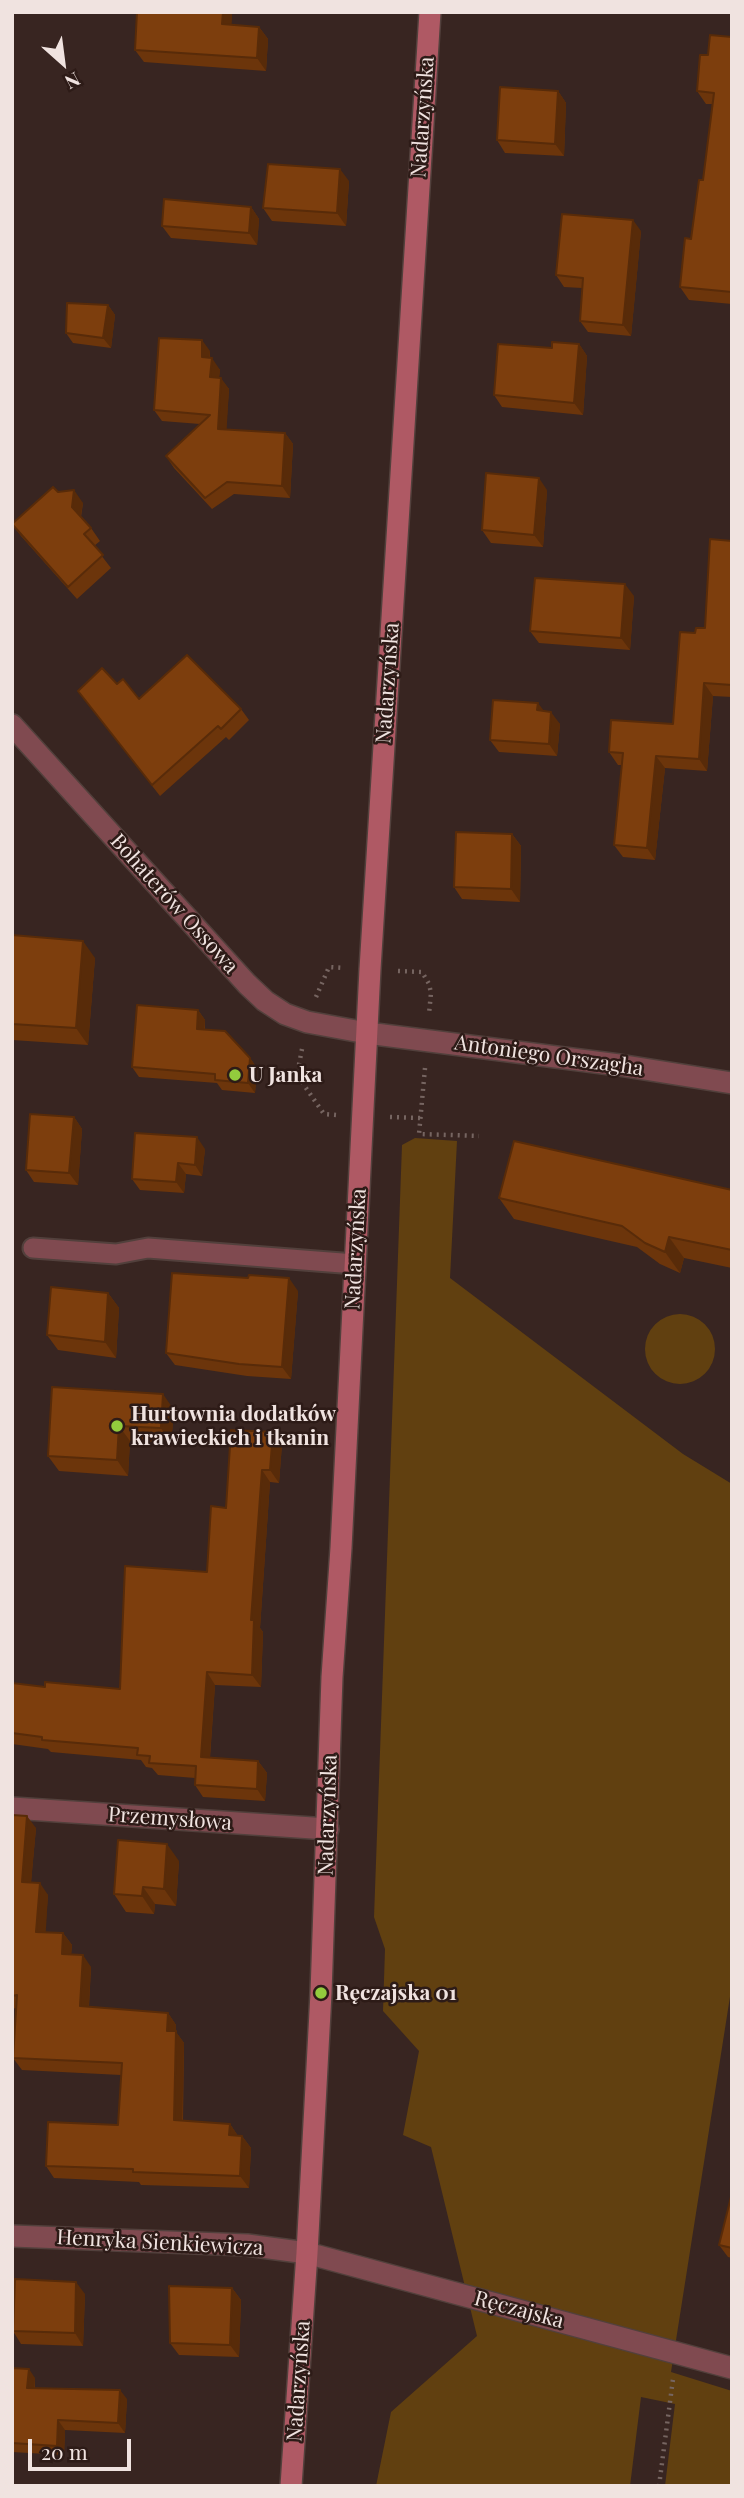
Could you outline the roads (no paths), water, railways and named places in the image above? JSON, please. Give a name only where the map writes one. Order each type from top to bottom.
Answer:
[{"type":"main road","name":"Nadarzyńska","points":[[291,2486],[307,2253],[328,1829],[332,1677],[367,1033],[430,12]]},
{"type":"street","name":"Bohaterów Ossowa","points":[[12,725],[265,1001],[285,1014],[307,1022],[367,1033]]},
{"type":"street","name":"Antoniego Orszagha","points":[[367,1033],[592,1061],[732,1083]]},
{"type":"street","name":"Przemysłowa","points":[[12,1808],[328,1829]]},
{"type":"street","name":"Henryka Sienkiewicza","points":[[12,2236],[247,2245],[307,2253]]},
{"type":"street","name":"Ręczajska","points":[[307,2253],[732,2368]]},
{"type":"lane","points":[[33,1248],[116,1254],[148,1248],[355,1264]]},
{"type":"place","name":"U Janka","points":[[235,1075]]},
{"type":"place","name":"Hurtownia dodatków krawieckich i tkanin","points":[[117,1426]]},
{"type":"place","name":"Ręczajska 01","points":[[321,1993]]}]
